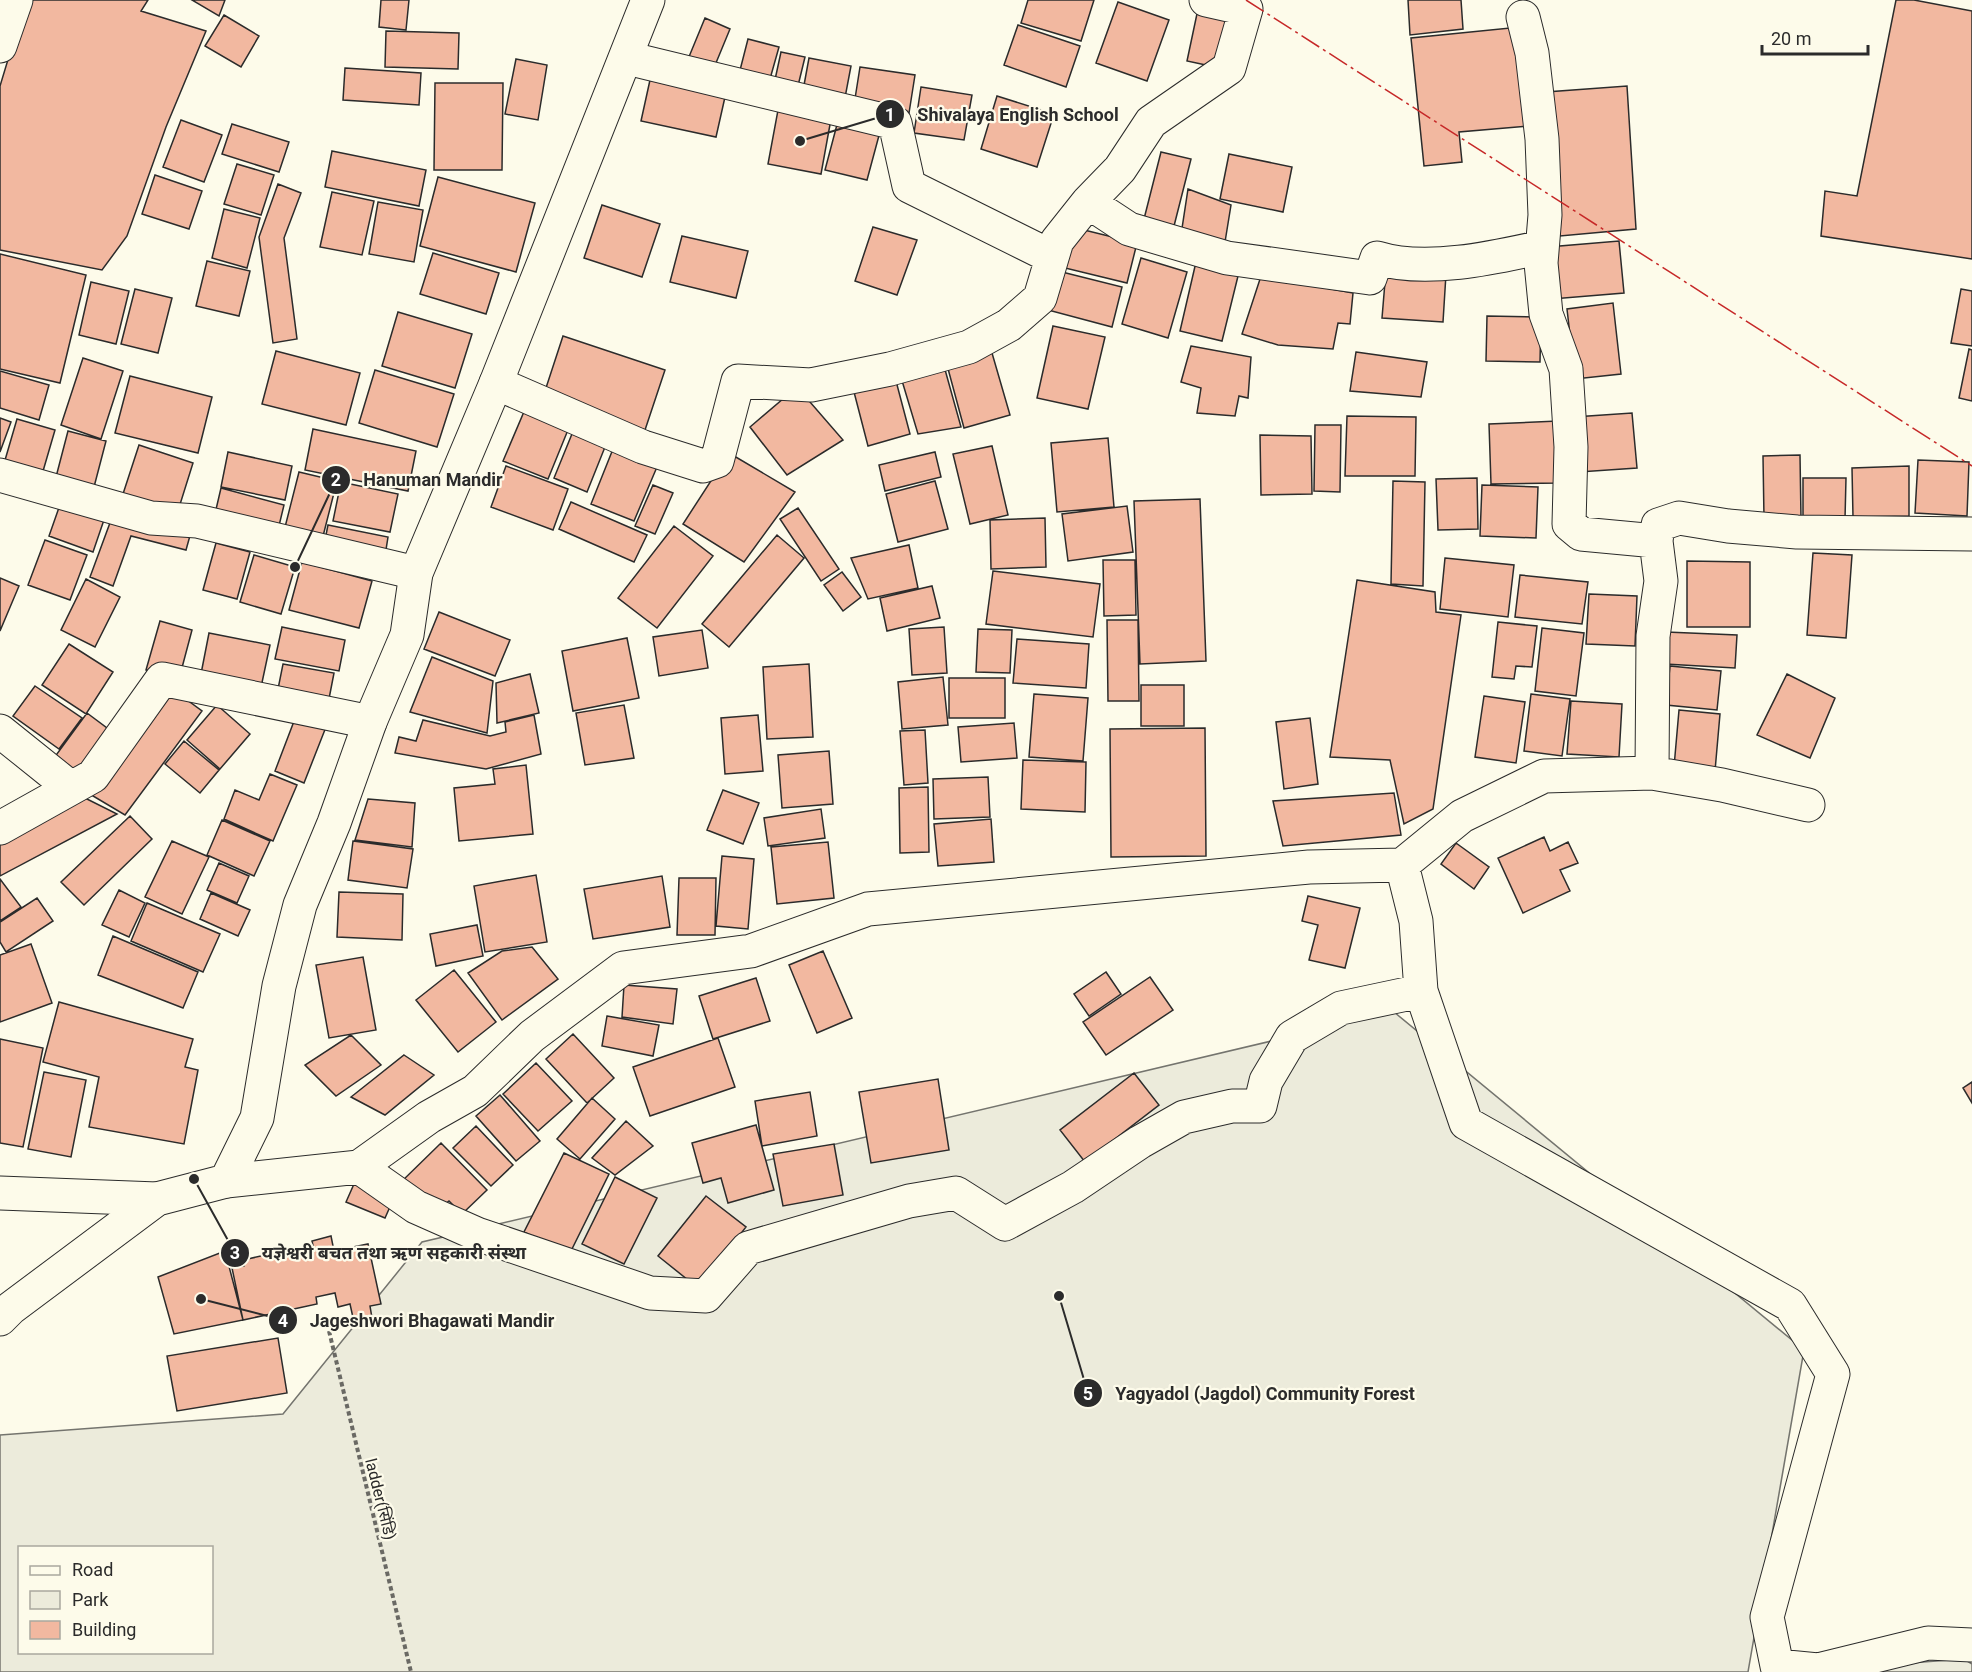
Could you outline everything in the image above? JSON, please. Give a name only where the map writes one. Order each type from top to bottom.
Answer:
[{"type":"street","points":[[0,46],[16,0]]},
{"type":"street","points":[[226,1181],[256,1118],[279,986],[300,905],[334,823],[370,722],[407,635],[416,573],[496,383],[627,58],[648,0]]},
{"type":"street","points":[[496,383],[643,447],[703,466],[717,461],[738,381],[811,385],[890,369],[969,347],[1010,325],[1040,298],[1057,241],[1088,202],[1120,169],[1151,122],[1229,68],[1246,9],[1206,0]]},
{"type":"street","points":[[1523,16],[1532,53],[1542,139],[1545,215],[1541,263],[1546,314],[1566,369],[1570,439],[1569,524],[1581,534],[1656,542]]},
{"type":"street","points":[[627,58],[895,123],[909,186],[1052,257]]},
{"type":"street","points":[[1088,202],[1129,229],[1227,258],[1370,278],[1377,258],[1396,264],[1440,262],[1495,258],[1542,247]]},
{"type":"street","points":[[0,476],[151,518],[197,521],[416,573]]},
{"type":"street","points":[[1652,773],[1653,636],[1661,581],[1656,542],[1658,525],[1679,518],[1728,526],[1797,532],[1972,534]]},
{"type":"street","points":[[0,828],[93,776],[162,679],[370,722]]},
{"type":"street","points":[[0,731],[71,788]]},
{"type":"street","points":[[0,1194],[157,1199],[226,1181],[359,1167],[429,1117],[475,1091],[532,1036],[624,968],[751,951],[868,909],[1309,867],[1402,865],[1462,816],[1544,776],[1652,773],[1722,785],[1808,805]]},
{"type":"street","points":[[1402,865],[1416,921],[1421,991],[1466,1123],[1790,1305],[1833,1374],[1767,1617],[1777,1666],[1818,1670],[1928,1643],[1972,1645]]},
{"type":"street","points":[[359,1167],[416,1207],[477,1234],[650,1293],[706,1296],[748,1248],[909,1201],[957,1193],[1005,1224],[1073,1187],[1140,1142],[1184,1117],[1232,1106],[1260,1106],[1266,1081],[1292,1037],[1341,1008],[1421,991]]},
{"type":"street","points":[[0,1319],[10,1308],[157,1199]]},
{"type":"path","name":"ladder(सिंडि)","points":[[329,1331],[411,1672]]},
{"type":"green space","points":[[1394,1012],[1804,1350],[1748,1672],[0,1672],[0,1435],[283,1414],[422,1242]]},
{"type":"green space","points":[[1964,1659],[1972,1664],[1972,1672],[1786,1672]]},
{"type":"building","points":[[26,0],[148,0],[141,11],[206,31],[166,127],[127,236],[102,270],[0,250],[0,86]]},
{"type":"building","points":[[192,0],[225,0],[219,16]]},
{"type":"building","points":[[381,0],[409,0],[406,30],[379,27]]},
{"type":"building","points":[[1028,0],[1094,0],[1081,41],[1021,23]]},
{"type":"building","points":[[1408,0],[1461,0],[1463,29],[1410,35]]},
{"type":"building","points":[[1896,0],[1914,0],[1972,11],[1972,259],[1821,236],[1825,191],[1857,196]]},
{"type":"building","points":[[1118,2],[1169,20],[1147,81],[1096,63]]},
{"type":"building","points":[[1198,9],[1232,16],[1220,68],[1187,61]]},
{"type":"building","points":[[224,15],[259,36],[241,67],[205,46]]},
{"type":"building","points":[[705,18],[730,29],[711,75],[686,64]]},
{"type":"building","points":[[1018,25],[1080,46],[1066,87],[1004,65]]},
{"type":"building","points":[[1520,27],[1529,126],[1459,132],[1462,162],[1424,166],[1411,38]]},
{"type":"building","points":[[386,31],[459,33],[458,69],[385,67]]},
{"type":"building","points":[[748,39],[779,47],[768,86],[738,78]]},
{"type":"building","points":[[781,52],[805,57],[796,94],[773,89]]},
{"type":"building","points":[[809,58],[851,66],[844,103],[802,96]]},
{"type":"building","points":[[516,59],[547,65],[538,120],[505,114]]},
{"type":"building","points":[[860,67],[915,75],[909,113],[854,105]]},
{"type":"building","points":[[345,68],[421,73],[419,105],[343,100]]},
{"type":"building","points":[[650,80],[725,97],[716,137],[641,121]]},
{"type":"building","points":[[435,83],[503,83],[502,170],[434,170]]},
{"type":"building","points":[[1627,86],[1636,229],[1560,236],[1546,92]]},
{"type":"building","points":[[921,87],[972,95],[964,140],[914,133]]},
{"type":"building","points":[[997,96],[1054,114],[1037,167],[981,149]]},
{"type":"building","points":[[778,110],[831,119],[821,174],[768,164]]},
{"type":"building","points":[[839,117],[881,128],[867,180],[825,170]]},
{"type":"building","points":[[181,120],[222,135],[204,182],[163,167]]},
{"type":"building","points":[[232,124],[289,142],[279,172],[222,154]]},
{"type":"building","points":[[332,151],[426,170],[419,206],[325,187]]},
{"type":"building","points":[[1161,152],[1191,159],[1174,226],[1144,219]]},
{"type":"building","points":[[1229,154],[1292,167],[1283,212],[1220,199]]},
{"type":"building","points":[[237,164],[274,175],[261,215],[224,204]]},
{"type":"building","points":[[155,175],[202,191],[189,229],[142,214]]},
{"type":"building","points":[[438,177],[535,203],[516,272],[420,246]]},
{"type":"building","points":[[278,184],[301,193],[284,238],[297,339],[273,343],[259,237]]},
{"type":"building","points":[[1188,189],[1231,205],[1225,242],[1181,235]]},
{"type":"building","points":[[332,192],[374,201],[362,255],[320,247]]},
{"type":"building","points":[[378,202],[423,210],[414,262],[369,254]]},
{"type":"building","points":[[602,205],[660,224],[642,277],[584,258]]},
{"type":"building","points":[[224,209],[260,218],[247,268],[212,258]]},
{"type":"building","points":[[873,227],[917,240],[897,295],[855,281]]},
{"type":"building","points":[[1072,227],[1137,243],[1127,283],[1061,267]]},
{"type":"building","points":[[682,236],[748,251],[736,298],[670,282]]},
{"type":"building","points":[[1619,241],[1624,293],[1552,299],[1548,247]]},
{"type":"building","points":[[433,253],[499,273],[486,314],[420,294]]},
{"type":"building","points":[[0,254],[86,275],[60,383],[0,369]]},
{"type":"building","points":[[1141,258],[1187,272],[1168,338],[1122,324]]},
{"type":"building","points":[[207,261],[250,271],[239,316],[196,306]]},
{"type":"building","points":[[1196,262],[1239,272],[1222,341],[1180,331]]},
{"type":"building","points":[[1386,270],[1446,274],[1443,322],[1382,318]]},
{"type":"building","points":[[1058,271],[1122,287],[1112,327],[1048,310]]},
{"type":"building","points":[[1261,276],[1353,293],[1350,324],[1338,323],[1333,349],[1278,345],[1242,334]]},
{"type":"building","points":[[91,282],[129,291],[116,344],[79,335]]},
{"type":"building","points":[[135,289],[172,298],[158,353],[121,344]]},
{"type":"building","points":[[1961,289],[1972,291],[1972,346],[1951,343]]},
{"type":"building","points":[[1613,303],[1621,374],[1575,379],[1567,309]]},
{"type":"building","points":[[398,312],[472,334],[455,388],[382,366]]},
{"type":"building","points":[[1487,316],[1541,317],[1540,362],[1486,361]]},
{"type":"building","points":[[1053,326],[1105,337],[1088,409],[1037,398]]},
{"type":"building","points":[[563,336],[665,370],[645,430],[543,397]]},
{"type":"building","points":[[1191,346],[1251,357],[1248,398],[1239,396],[1235,416],[1197,413],[1201,388],[1181,382]]},
{"type":"building","points":[[1969,349],[1972,350],[1972,401],[1959,398]]},
{"type":"building","points":[[276,351],[360,373],[346,425],[262,404]]},
{"type":"building","points":[[1356,352],[1427,362],[1421,397],[1350,391]]},
{"type":"building","points":[[992,353],[1010,415],[964,428],[947,365]]},
{"type":"building","points":[[83,358],[123,371],[101,439],[61,425]]},
{"type":"building","points":[[944,366],[961,427],[918,434],[900,374]]},
{"type":"building","points":[[375,370],[454,394],[437,447],[359,423]]},
{"type":"building","points":[[0,371],[49,385],[39,420],[0,408]]},
{"type":"building","points":[[130,376],[212,397],[198,453],[115,433]]},
{"type":"building","points":[[896,381],[910,434],[868,446],[854,392]]},
{"type":"building","points":[[797,387],[843,440],[787,475],[750,427]]},
{"type":"building","points":[[526,407],[570,425],[548,479],[503,461]]},
{"type":"building","points":[[1632,413],[1637,468],[1579,472],[1574,417]]},
{"type":"building","points":[[1347,416],[1416,417],[1415,476],[1345,476]]},
{"type":"building","points":[[0,418],[11,422],[0,452]]},
{"type":"building","points":[[17,419],[55,430],[41,478],[3,467]]},
{"type":"building","points":[[1558,421],[1559,483],[1491,484],[1489,424]]},
{"type":"building","points":[[1315,425],[1341,425],[1340,492],[1314,491]]},
{"type":"building","points":[[313,429],[416,451],[408,491],[305,470]]},
{"type":"building","points":[[574,429],[607,442],[587,492],[554,478]]},
{"type":"building","points":[[68,431],[106,441],[94,487],[56,477]]},
{"type":"building","points":[[1260,435],[1311,436],[1312,494],[1261,495]]},
{"type":"building","points":[[1108,438],[1114,507],[1057,512],[1051,443]]},
{"type":"building","points":[[139,445],[193,463],[177,514],[122,497]]},
{"type":"building","points":[[992,446],[1008,515],[970,524],[953,454]]},
{"type":"building","points":[[613,449],[657,467],[634,521],[591,504]]},
{"type":"building","points":[[228,452],[292,466],[285,500],[221,487]]},
{"type":"building","points":[[935,452],[941,477],[885,491],[879,465]]},
{"type":"building","points":[[729,453],[795,492],[744,562],[683,524]]},
{"type":"building","points":[[1800,455],[1801,518],[1764,518],[1763,456]]},
{"type":"building","points":[[1918,460],[1969,462],[1967,516],[1915,513]]},
{"type":"building","points":[[506,466],[568,489],[553,530],[491,507]]},
{"type":"building","points":[[1909,466],[1909,516],[1853,517],[1852,468]]},
{"type":"building","points":[[299,472],[337,481],[320,548],[282,539]]},
{"type":"building","points":[[1477,478],[1478,529],[1438,530],[1436,479]]},
{"type":"building","points":[[1803,478],[1846,478],[1845,519],[1803,518]]},
{"type":"building","points":[[935,481],[948,529],[898,542],[886,494]]},
{"type":"building","points":[[1393,481],[1425,482],[1423,586],[1391,584]]},
{"type":"building","points":[[341,482],[398,494],[390,532],[333,521]]},
{"type":"building","points":[[653,485],[673,493],[655,534],[635,526]]},
{"type":"building","points":[[1482,485],[1538,487],[1536,538],[1480,536]]},
{"type":"building","points":[[221,488],[284,505],[277,534],[214,518]]},
{"type":"building","points":[[62,499],[106,514],[93,552],[49,536]]},
{"type":"building","points":[[1200,499],[1206,661],[1140,664],[1134,501]]},
{"type":"building","points":[[571,502],[647,535],[634,562],[559,529]]},
{"type":"building","points":[[1127,506],[1133,552],[1068,561],[1062,514]]},
{"type":"building","points":[[798,508],[839,569],[821,581],[780,519]]},
{"type":"building","points":[[114,512],[191,532],[186,550],[131,536],[113,586],[90,577]]},
{"type":"building","points":[[1045,518],[1046,567],[991,569],[990,520]]},
{"type":"building","points":[[328,525],[388,537],[384,562],[323,550]]},
{"type":"building","points":[[674,526],[713,556],[657,628],[618,598]]},
{"type":"building","points":[[777,535],[804,558],[729,647],[702,624]]},
{"type":"building","points":[[45,540],[87,555],[70,600],[28,585]]},
{"type":"building","points":[[216,543],[250,552],[237,599],[203,590]]},
{"type":"building","points":[[909,545],[918,588],[868,599],[851,558]]},
{"type":"building","points":[[1813,553],[1852,555],[1846,638],[1807,635]]},
{"type":"building","points":[[254,555],[295,567],[281,614],[240,602]]},
{"type":"building","points":[[1445,558],[1514,565],[1508,617],[1440,609]]},
{"type":"building","points":[[1103,560],[1135,560],[1136,615],[1104,616]]},
{"type":"building","points":[[1687,561],[1750,562],[1750,627],[1687,627]]},
{"type":"building","points":[[302,562],[372,581],[359,628],[289,610]]},
{"type":"building","points":[[993,571],[1100,584],[1093,637],[986,624]]},
{"type":"building","points":[[842,572],[861,597],[843,611],[824,585]]},
{"type":"building","points":[[1520,575],[1588,582],[1582,624],[1515,617]]},
{"type":"building","points":[[0,578],[19,586],[0,631]]},
{"type":"building","points":[[86,579],[120,597],[95,647],[61,630]]},
{"type":"building","points":[[1357,580],[1435,592],[1436,612],[1461,615],[1433,809],[1404,824],[1390,760],[1330,757]]},
{"type":"building","points":[[932,586],[940,618],[887,631],[880,598]]},
{"type":"building","points":[[1589,594],[1637,596],[1635,646],[1586,644]]},
{"type":"building","points":[[439,612],[510,640],[495,676],[424,649]]},
{"type":"building","points":[[1107,620],[1138,620],[1139,701],[1108,701]]},
{"type":"building","points":[[160,621],[192,630],[179,679],[146,670]]},
{"type":"building","points":[[1498,622],[1537,626],[1532,667],[1516,666],[1514,679],[1492,677]]},
{"type":"building","points":[[282,627],[345,640],[339,671],[275,659]]},
{"type":"building","points":[[944,627],[947,673],[912,675],[909,629]]},
{"type":"building","points":[[1542,628],[1584,633],[1576,696],[1535,691]]},
{"type":"building","points":[[978,629],[1012,630],[1010,673],[976,672]]},
{"type":"building","points":[[702,630],[708,668],[659,676],[653,637]]},
{"type":"building","points":[[1666,632],[1737,635],[1735,668],[1665,664]]},
{"type":"building","points":[[209,633],[270,645],[260,692],[200,679]]},
{"type":"building","points":[[627,638],[639,698],[573,711],[562,651]]},
{"type":"building","points":[[1017,639],[1089,644],[1086,688],[1013,683]]},
{"type":"building","points":[[69,644],[113,672],[86,714],[42,685]]},
{"type":"building","points":[[432,657],[493,681],[487,733],[410,712]]},
{"type":"building","points":[[283,664],[334,673],[328,704],[277,694]]},
{"type":"building","points":[[809,664],[813,737],[767,739],[763,667]]},
{"type":"building","points":[[1670,666],[1721,671],[1717,710],[1666,705]]},
{"type":"building","points":[[530,674],[539,713],[497,723],[496,683]]},
{"type":"building","points":[[1787,674],[1835,698],[1810,758],[1757,735]]},
{"type":"building","points":[[943,677],[948,725],[902,729],[898,682]]},
{"type":"building","points":[[949,678],[1005,678],[1005,718],[949,718]]},
{"type":"building","points":[[1141,685],[1184,685],[1184,726],[1141,726]]},
{"type":"building","points":[[35,686],[82,718],[59,749],[13,716]]},
{"type":"building","points":[[168,686],[202,711],[125,815],[88,793]]},
{"type":"building","points":[[1034,694],[1088,698],[1083,761],[1029,757]]},
{"type":"building","points":[[1531,694],[1570,699],[1562,756],[1524,751]]},
{"type":"building","points":[[1484,696],[1525,702],[1516,763],[1475,757]]},
{"type":"building","points":[[1571,701],[1622,704],[1619,757],[1567,754]]},
{"type":"building","points":[[217,705],[250,734],[220,769],[187,740]]},
{"type":"building","points":[[624,705],[634,758],[585,765],[576,713]]},
{"type":"building","points":[[1679,710],[1720,714],[1715,771],[1674,767]]},
{"type":"building","points":[[87,713],[115,734],[79,783],[51,762]]},
{"type":"building","points":[[534,715],[541,754],[486,769],[395,753],[399,737],[416,741],[423,720],[490,736],[506,732],[505,722]]},
{"type":"building","points":[[758,715],[763,771],[725,774],[721,718]]},
{"type":"building","points":[[296,716],[326,727],[304,783],[275,771]]},
{"type":"building","points":[[1310,718],[1318,784],[1284,789],[1276,722]]},
{"type":"building","points":[[1014,723],[1017,758],[961,762],[958,727]]},
{"type":"building","points":[[1205,728],[1206,856],[1111,857],[1110,729]]},
{"type":"building","points":[[925,730],[928,783],[904,785],[900,731]]},
{"type":"building","points":[[184,741],[219,770],[200,793],[165,764]]},
{"type":"building","points":[[829,751],[833,804],[782,808],[778,755]]},
{"type":"building","points":[[1023,760],[1086,762],[1085,812],[1021,809]]},
{"type":"building","points":[[526,765],[533,834],[459,841],[454,788],[495,784],[493,769]]},
{"type":"building","points":[[270,774],[297,785],[273,841],[224,819],[235,790],[259,800]]},
{"type":"building","points":[[988,777],[990,817],[934,819],[933,779]]},
{"type":"building","points":[[928,787],[929,852],[900,853],[899,788]]},
{"type":"building","points":[[723,790],[759,803],[743,844],[707,830]]},
{"type":"building","points":[[1394,793],[1401,835],[1283,846],[1273,801]]},
{"type":"building","points":[[79,795],[117,814],[0,876],[0,836]]},
{"type":"building","points":[[368,799],[415,803],[412,847],[355,840]]},
{"type":"building","points":[[821,809],[825,838],[768,846],[764,818]]},
{"type":"building","points":[[130,816],[152,839],[84,905],[61,882]]},
{"type":"building","points":[[991,819],[994,862],[938,866],[934,824]]},
{"type":"building","points":[[222,820],[270,841],[254,876],[207,855]]},
{"type":"building","points":[[1544,837],[1550,851],[1568,842],[1578,863],[1560,870],[1570,891],[1523,913],[1498,858]]},
{"type":"building","points":[[172,841],[209,857],[182,914],[145,897]]},
{"type":"building","points":[[353,841],[413,849],[407,888],[348,880]]},
{"type":"building","points":[[828,842],[834,898],[777,904],[771,847]]},
{"type":"building","points":[[1456,843],[1489,867],[1474,889],[1441,864]]},
{"type":"building","points":[[722,856],[754,859],[748,929],[716,926]]},
{"type":"building","points":[[219,863],[249,876],[237,903],[207,890]]},
{"type":"building","points":[[536,875],[547,942],[485,952],[474,886]]},
{"type":"building","points":[[662,876],[670,927],[593,939],[584,889]]},
{"type":"building","points":[[679,878],[716,878],[715,935],[677,935]]},
{"type":"building","points":[[0,879],[21,907],[0,921]]},
{"type":"building","points":[[119,890],[145,903],[129,937],[102,925]]},
{"type":"building","points":[[339,892],[403,894],[402,940],[337,937]]},
{"type":"building","points":[[211,893],[250,910],[238,936],[200,919]]},
{"type":"building","points":[[1308,896],[1360,908],[1345,968],[1309,960],[1318,925],[1302,921]]},
{"type":"building","points":[[37,898],[53,921],[6,952],[0,942],[0,922]]},
{"type":"building","points":[[147,903],[220,934],[203,972],[131,941]]},
{"type":"building","points":[[477,925],[483,956],[436,966],[430,934]]},
{"type":"building","points":[[113,936],[198,972],[183,1008],[98,975]]},
{"type":"building","points":[[31,944],[52,1003],[0,1022],[0,955]]},
{"type":"building","points":[[532,947],[558,979],[502,1020],[468,973],[502,951]]},
{"type":"building","points":[[823,951],[852,1018],[817,1033],[789,965]]},
{"type":"building","points":[[363,957],[376,1030],[329,1038],[316,965]]},
{"type":"building","points":[[454,970],[496,1022],[458,1052],[416,1000]]},
{"type":"building","points":[[1106,972],[1121,994],[1089,1016],[1074,994]]},
{"type":"building","points":[[1150,977],[1173,1010],[1106,1055],[1083,1022]]},
{"type":"building","points":[[756,978],[770,1021],[713,1039],[699,996]]},
{"type":"building","points":[[624,985],[677,989],[673,1024],[622,1017]]},
{"type":"building","points":[[59,1002],[193,1039],[185,1067],[198,1070],[184,1144],[89,1127],[99,1077],[43,1062]]},
{"type":"building","points":[[607,1016],[659,1025],[653,1056],[602,1046]]},
{"type":"building","points":[[573,1034],[614,1078],[587,1103],[546,1059]]},
{"type":"building","points":[[351,1035],[381,1065],[336,1096],[305,1065]]},
{"type":"building","points":[[718,1038],[735,1087],[650,1116],[633,1067]]},
{"type":"building","points":[[0,1039],[43,1048],[23,1147],[0,1143]]},
{"type":"building","points":[[404,1055],[434,1075],[385,1115],[351,1097]]},
{"type":"building","points":[[536,1063],[572,1101],[538,1131],[503,1094]]},
{"type":"building","points":[[44,1072],[86,1080],[71,1157],[28,1149]]},
{"type":"building","points":[[1134,1073],[1159,1105],[1085,1162],[1060,1130]]},
{"type":"building","points":[[938,1079],[949,1150],[871,1163],[859,1092]]},
{"type":"building","points":[[1972,1082],[1972,1103],[1963,1088]]},
{"type":"building","points":[[810,1092],[817,1136],[762,1146],[755,1101]]},
{"type":"building","points":[[500,1095],[540,1141],[516,1161],[476,1116]]},
{"type":"building","points":[[592,1098],[615,1119],[580,1159],[557,1139]]},
{"type":"building","points":[[626,1121],[653,1146],[615,1175],[592,1158]]},
{"type":"building","points":[[756,1125],[774,1190],[728,1203],[721,1178],[703,1183],[692,1143]]},
{"type":"building","points":[[476,1126],[513,1165],[491,1186],[453,1148]]},
{"type":"building","points":[[441,1143],[487,1190],[462,1214],[449,1201],[440,1208],[400,1183]]},
{"type":"building","points":[[834,1144],[843,1195],[783,1206],[773,1154]]},
{"type":"building","points":[[564,1153],[609,1174],[569,1255],[524,1232]]},
{"type":"building","points":[[615,1177],[657,1198],[624,1264],[582,1244]]},
{"type":"building","points":[[354,1184],[393,1200],[385,1218],[346,1202]]},
{"type":"building","points":[[706,1196],[746,1227],[698,1288],[658,1256]]},
{"type":"building","points":[[331,1236],[334,1251],[368,1244],[381,1304],[370,1306],[372,1318],[354,1322],[350,1304],[338,1307],[335,1293],[316,1297],[317,1304],[243,1320],[232,1268],[244,1266],[243,1260],[288,1250],[289,1256],[314,1250],[312,1241]]},
{"type":"building","points":[[225,1251],[243,1320],[174,1334],[158,1277]]},
{"type":"building","points":[[278,1338],[287,1393],[177,1411],[167,1356]]},
{"type":"power","points":[[1246,0],[1972,466]]},
{"type":"place","name":"Shivalaya English School","points":[[800,141]]},
{"type":"place","name":"Hanuman Mandir","points":[[295,567]]},
{"type":"place","name":"यज्ञेश्वरी बचत तथा ऋण सहकारी संस्था","points":[[194,1179]]},
{"type":"place","name":"Yagyadol (Jagdol) Community Forest","points":[[1059,1296]]},
{"type":"place","name":"Jageshwori Bhagawati Mandir","points":[[201,1299]]}]
